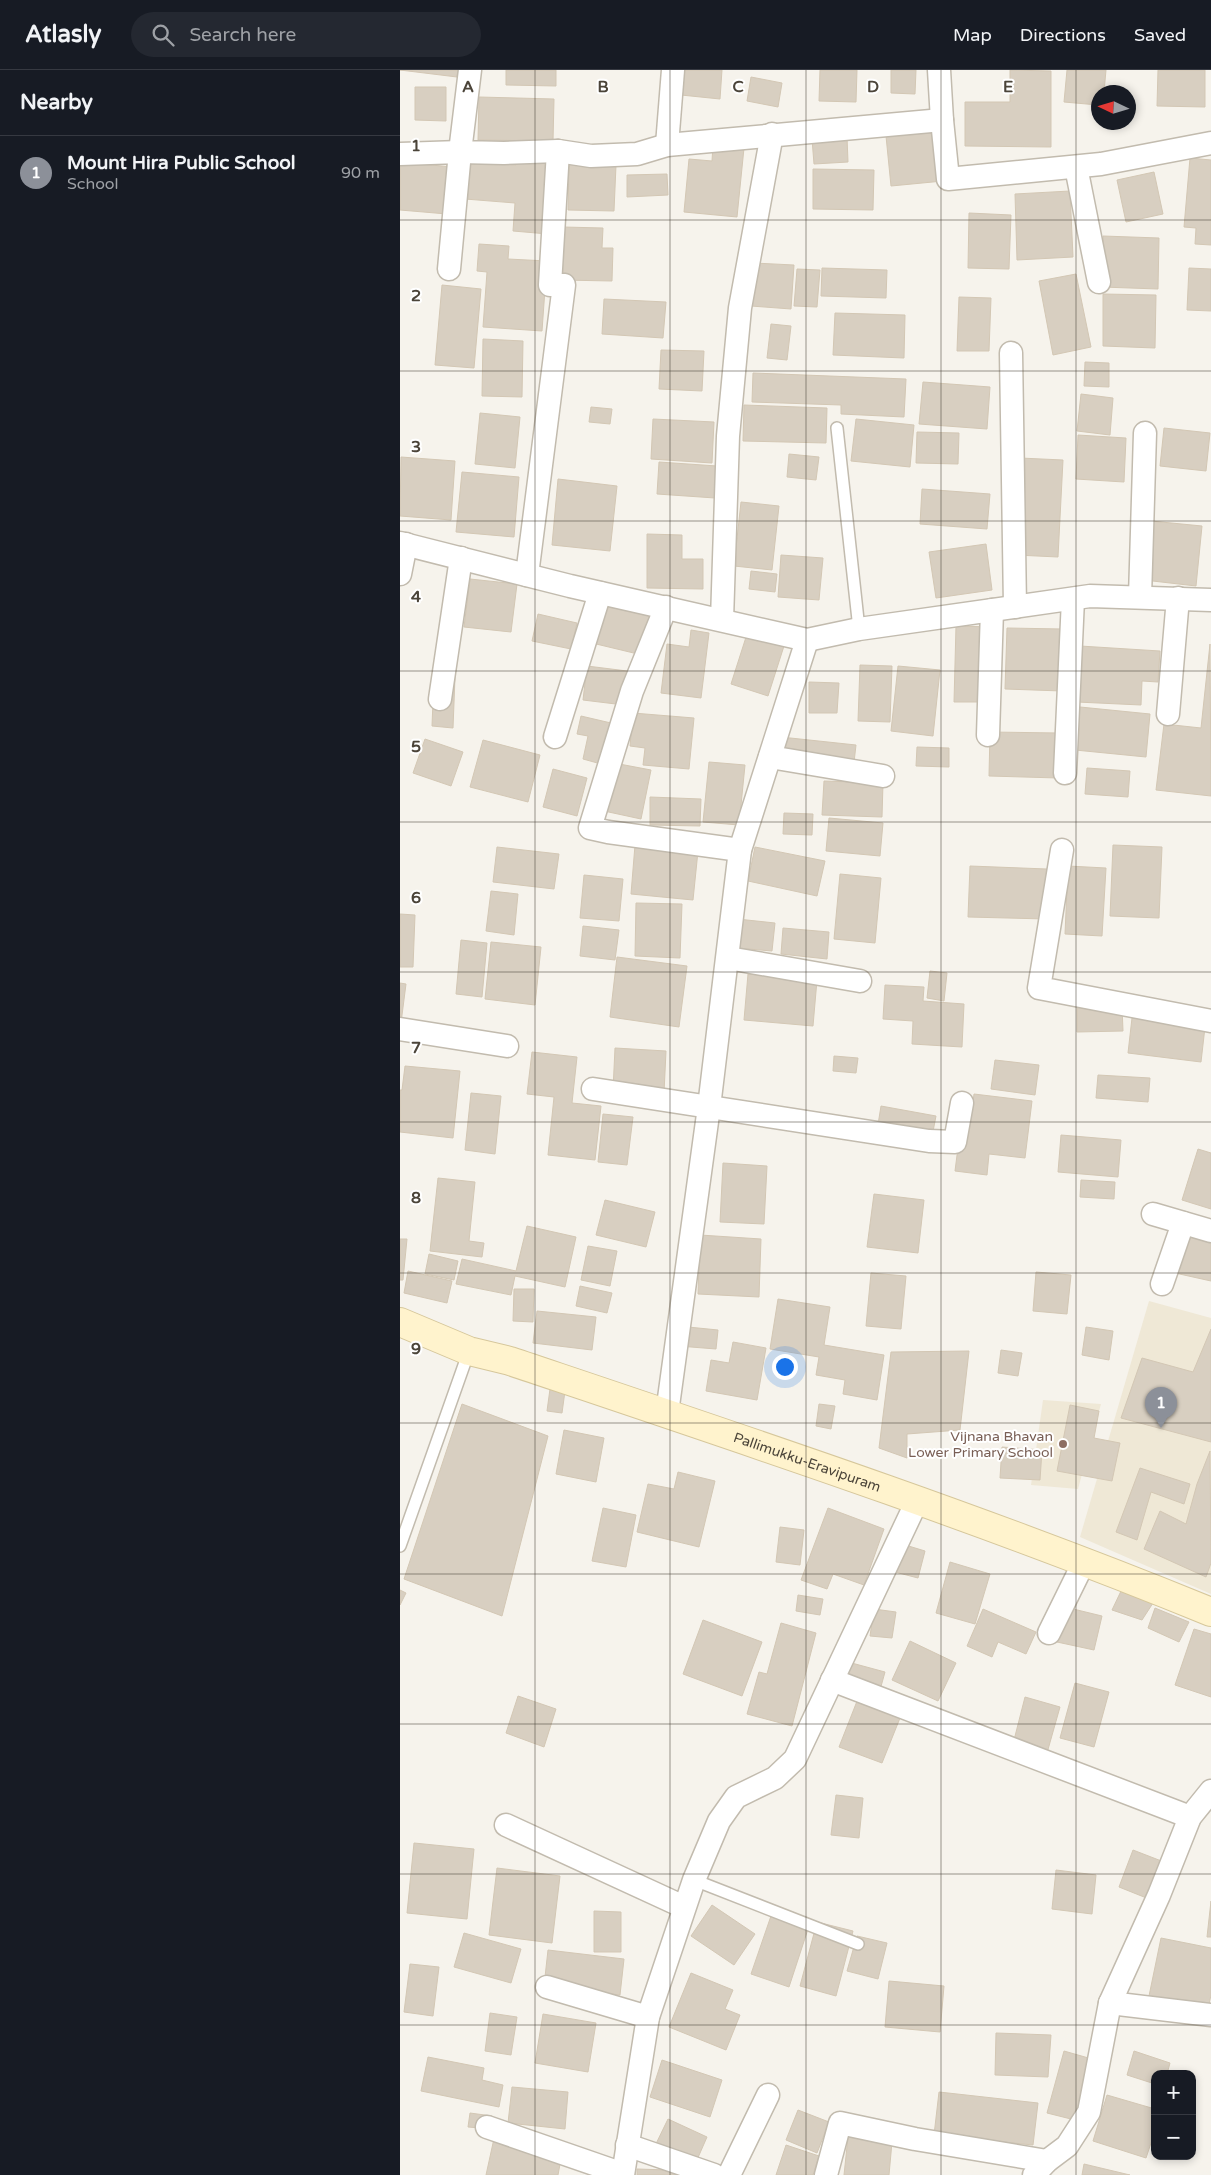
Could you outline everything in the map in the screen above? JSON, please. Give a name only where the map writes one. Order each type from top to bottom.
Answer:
[{"type":"main road","name":"Pallimukku-Eravipuram","points":[[400,1322],[470,1351],[510,1361],[917,1501],[1084,1562],[1211,1612]]},
{"type":"street","points":[[449,269],[470,70]]},
{"type":"street","points":[[667,145],[673,70]]},
{"type":"street","points":[[939,70],[948,179],[1101,164],[1211,143]]},
{"type":"street","points":[[400,154],[460,152],[558,152],[591,156],[637,154],[667,145],[942,120]]},
{"type":"street","points":[[722,620],[728,436],[740,308],[772,134]]},
{"type":"street","points":[[527,575],[564,285],[550,285],[558,152]]},
{"type":"street","points":[[1076,167],[1099,282]]},
{"type":"street","points":[[1011,353],[1015,608]]},
{"type":"street","points":[[1140,597],[1145,433]]},
{"type":"street","points":[[400,574],[403,544],[600,593],[807,640],[858,629],[1090,596],[1178,598],[1211,594]]},
{"type":"street","points":[[440,699],[461,558]]},
{"type":"street","points":[[555,737],[600,593]]},
{"type":"street","points":[[1168,714],[1178,598]]},
{"type":"street","points":[[1065,773],[1073,599]]},
{"type":"street","points":[[666,607],[632,691],[590,828],[740,850]]},
{"type":"street","points":[[988,735],[992,610]]},
{"type":"street","points":[[667,1414],[709,1107],[740,850],[807,640]]},
{"type":"street","points":[[770,756],[883,776]]},
{"type":"street","points":[[1062,850],[1039,988],[1211,1021]]},
{"type":"street","points":[[728,958],[860,981]]},
{"type":"street","points":[[400,1029],[507,1046]]},
{"type":"street","points":[[593,1089],[929,1141],[955,1142],[962,1103]]},
{"type":"street","points":[[1153,1214],[1211,1231]]},
{"type":"street","points":[[1162,1284],[1183,1223]]},
{"type":"street","points":[[487,2127],[623,2174],[648,2017],[684,1907],[719,1821],[736,1797],[775,1778],[795,1759],[917,1501]]},
{"type":"street","points":[[1049,1633],[1084,1562]]},
{"type":"street","points":[[832,1680],[1190,1817]]},
{"type":"street","points":[[826,2175],[840,2123],[1041,2168],[1067,2146],[1089,2112],[1110,2003],[1159,1894],[1190,1817],[1211,1791]]},
{"type":"street","points":[[506,1825],[684,1907]]},
{"type":"street","points":[[547,1987],[648,2017]]},
{"type":"street","points":[[1110,2003],[1211,2015]]},
{"type":"street","points":[[729,2175],[768,2095]]},
{"type":"street","points":[[627,2145],[714,2175]]},
{"type":"lane","points":[[837,428],[858,629]]},
{"type":"lane","points":[[400,1546],[470,1351]]},
{"type":"lane","points":[[694,1880],[858,1944]]},
{"type":"shaded area","points":[[1149,1301],[1211,1318],[1211,1594],[1080,1537]]},
{"type":"shaded area","name":"Vijnana Bhavan Lower Primary School","points":[[1043,1400],[1101,1404],[1078,1489],[1031,1485]]},
{"type":"building","points":[[400,70],[458,70],[457,77]]},
{"type":"building","points":[[506,70],[556,70],[556,86],[506,85]]},
{"type":"building","points":[[684,70],[722,70],[720,99],[681,95]]},
{"type":"building","points":[[820,70],[857,70],[856,102],[819,101]]},
{"type":"building","points":[[891,70],[916,70],[915,94],[891,93]]},
{"type":"building","points":[[1010,70],[1051,71],[1051,147],[965,146],[965,102],[1010,102]]},
{"type":"building","points":[[1067,70],[1106,70],[1105,85],[1091,85],[1091,104],[1064,102]]},
{"type":"building","points":[[1158,70],[1205,70],[1205,107],[1157,106]]},
{"type":"building","points":[[751,77],[782,83],[778,107],[747,101]]},
{"type":"building","points":[[415,87],[446,87],[446,121],[415,120]]},
{"type":"building","points":[[479,97],[554,99],[553,141],[478,140]]},
{"type":"building","points":[[938,130],[943,181],[891,186],[886,136]]},
{"type":"building","points":[[847,137],[848,162],[814,164],[812,139]]},
{"type":"building","points":[[713,145],[744,148],[737,217],[684,212],[689,159],[712,161]]},
{"type":"building","points":[[517,157],[553,160],[548,234],[513,231],[515,203],[465,199],[468,161],[516,165]]},
{"type":"building","points":[[1190,158],[1211,160],[1211,245],[1195,244],[1196,228],[1184,227]]},
{"type":"building","points":[[400,162],[452,167],[447,214],[400,210]]},
{"type":"building","points":[[569,164],[616,165],[614,211],[568,210]]},
{"type":"building","points":[[813,169],[874,170],[873,210],[813,209]]},
{"type":"building","points":[[1154,172],[1163,214],[1126,222],[1117,180]]},
{"type":"building","points":[[667,174],[668,195],[627,197],[627,175]]},
{"type":"building","points":[[1070,191],[1073,257],[1017,260],[1015,194]]},
{"type":"building","points":[[969,213],[1011,215],[1009,269],[968,268]]},
{"type":"building","points":[[563,227],[603,228],[602,248],[613,248],[612,281],[562,280]]},
{"type":"building","points":[[1103,236],[1159,238],[1158,289],[1102,287]]},
{"type":"building","points":[[479,244],[509,246],[508,259],[547,261],[542,331],[483,327],[487,272],[477,271]]},
{"type":"building","points":[[754,263],[794,265],[791,309],[751,306]]},
{"type":"building","points":[[822,268],[887,270],[886,298],[821,296]]},
{"type":"building","points":[[1189,268],[1211,269],[1211,311],[1187,310]]},
{"type":"building","points":[[797,269],[820,270],[817,307],[794,306]]},
{"type":"building","points":[[1076,274],[1091,347],[1053,355],[1039,281]]},
{"type":"building","points":[[442,285],[481,289],[474,368],[435,365]]},
{"type":"building","points":[[1103,294],[1156,295],[1155,348],[1103,346]]},
{"type":"building","points":[[959,297],[991,298],[989,351],[957,351]]},
{"type":"building","points":[[604,299],[666,302],[663,338],[602,334]]},
{"type":"building","points":[[835,313],[905,315],[904,358],[833,355]]},
{"type":"building","points":[[771,324],[791,326],[787,360],[767,358]]},
{"type":"building","points":[[483,339],[523,341],[522,397],[482,396]]},
{"type":"building","points":[[661,350],[704,351],[702,391],[659,389]]},
{"type":"building","points":[[1085,362],[1109,363],[1109,387],[1084,386]]},
{"type":"building","points":[[753,373],[906,379],[904,417],[841,414],[841,405],[752,402]]},
{"type":"building","points":[[923,382],[990,387],[987,429],[919,424]]},
{"type":"building","points":[[1081,394],[1113,398],[1110,435],[1077,431]]},
{"type":"building","points":[[744,405],[827,408],[826,443],[743,441]]},
{"type":"building","points":[[591,407],[612,409],[610,424],[589,422]]},
{"type":"building","points":[[480,413],[520,417],[515,468],[475,464]]},
{"type":"building","points":[[653,419],[714,422],[712,463],[651,459]]},
{"type":"building","points":[[856,419],[914,425],[910,467],[851,461]]},
{"type":"building","points":[[1164,428],[1210,433],[1206,471],[1160,466]]},
{"type":"building","points":[[917,432],[959,433],[958,464],[916,463]]},
{"type":"building","points":[[1078,435],[1126,438],[1124,482],[1076,479]]},
{"type":"building","points":[[789,454],[819,457],[816,480],[787,477]]},
{"type":"building","points":[[401,457],[455,461],[451,520],[400,516]]},
{"type":"building","points":[[1020,458],[1063,460],[1058,557],[1016,555]]},
{"type":"building","points":[[659,462],[717,466],[715,498],[657,494]]},
{"type":"building","points":[[462,472],[519,477],[514,537],[456,532]]},
{"type":"building","points":[[558,479],[617,486],[610,551],[552,545]]},
{"type":"building","points":[[922,489],[990,494],[987,529],[920,524]]},
{"type":"building","points":[[741,502],[779,506],[772,570],[734,566]]},
{"type":"building","points":[[1151,521],[1202,526],[1196,586],[1144,580]]},
{"type":"building","points":[[647,534],[682,535],[682,559],[703,559],[703,589],[647,588]]},
{"type":"building","points":[[986,544],[992,590],[936,598],[929,552]]},
{"type":"building","points":[[781,555],[823,558],[819,600],[778,597]]},
{"type":"building","points":[[751,571],[777,574],[775,592],[749,589]]},
{"type":"building","points":[[470,579],[517,584],[511,632],[464,627]]},
{"type":"building","points":[[602,602],[652,613],[642,655],[592,643]]},
{"type":"building","points":[[538,614],[577,623],[571,649],[532,641]]},
{"type":"building","points":[[956,626],[992,627],[990,702],[954,702]]},
{"type":"building","points":[[1007,628],[1063,629],[1062,691],[1005,689]]},
{"type":"building","points":[[691,630],[709,633],[701,698],[661,693],[667,644],[689,647]]},
{"type":"building","points":[[747,634],[784,646],[768,696],[731,684]]},
{"type":"building","points":[[1210,644],[1211,796],[1156,790],[1164,724],[1201,728]]},
{"type":"building","points":[[1080,646],[1160,651],[1158,682],[1142,681],[1141,705],[1077,702]]},
{"type":"building","points":[[860,665],[892,666],[890,722],[858,721]]},
{"type":"building","points":[[587,666],[627,671],[624,705],[583,700]]},
{"type":"building","points":[[898,666],[940,670],[933,736],[891,731]]},
{"type":"building","points":[[434,676],[455,677],[453,728],[432,726]]},
{"type":"building","points":[[809,682],[839,683],[837,713],[809,713]]},
{"type":"building","points":[[1080,707],[1150,714],[1146,757],[1075,750]]},
{"type":"building","points":[[633,713],[694,718],[689,769],[643,765],[645,748],[630,746]]},
{"type":"building","points":[[581,716],[611,723],[601,764],[583,759],[588,736],[577,734]]},
{"type":"building","points":[[990,732],[1059,733],[1058,778],[989,776]]},
{"type":"building","points":[[781,737],[856,745],[853,771],[778,763]]},
{"type":"building","points":[[425,739],[463,752],[451,786],[413,773]]},
{"type":"building","points":[[483,740],[540,755],[528,802],[470,787]]},
{"type":"building","points":[[917,747],[949,748],[949,767],[916,766]]},
{"type":"building","points":[[709,762],[745,765],[739,825],[703,822]]},
{"type":"building","points":[[614,763],[651,770],[641,819],[604,811]]},
{"type":"building","points":[[1087,768],[1130,771],[1128,797],[1085,794]]},
{"type":"building","points":[[553,769],[587,778],[577,816],[543,807]]},
{"type":"building","points":[[824,781],[883,783],[882,817],[822,815]]},
{"type":"building","points":[[650,797],[701,799],[700,826],[650,825]]},
{"type":"building","points":[[784,813],[813,814],[812,835],[783,834]]},
{"type":"building","points":[[829,818],[883,823],[880,856],[826,851]]},
{"type":"building","points":[[635,845],[698,851],[693,900],[631,894]]},
{"type":"building","points":[[1113,845],[1162,847],[1159,918],[1110,916]]},
{"type":"building","points":[[497,847],[559,854],[554,889],[493,882]]},
{"type":"building","points":[[755,847],[825,861],[817,896],[748,881]]},
{"type":"building","points":[[970,866],[1047,869],[1046,919],[968,917]]},
{"type":"building","points":[[1068,866],[1106,868],[1102,936],[1065,934]]},
{"type":"building","points":[[840,874],[881,878],[875,943],[834,939]]},
{"type":"building","points":[[584,875],[623,879],[619,921],[580,918]]},
{"type":"building","points":[[491,891],[518,894],[514,935],[486,931]]},
{"type":"building","points":[[636,903],[682,904],[680,958],[635,956]]},
{"type":"building","points":[[400,914],[415,915],[413,967],[400,967]]},
{"type":"building","points":[[728,918],[775,923],[772,951],[725,947]]},
{"type":"building","points":[[583,926],[619,930],[615,960],[580,956]]},
{"type":"building","points":[[783,928],[829,932],[827,959],[781,954]]},
{"type":"building","points":[[461,940],[487,943],[482,997],[456,994]]},
{"type":"building","points":[[491,942],[541,947],[535,1005],[485,999]]},
{"type":"building","points":[[617,957],[687,966],[679,1027],[610,1017]]},
{"type":"building","points":[[930,971],[947,973],[944,1001],[927,998]]},
{"type":"building","points":[[748,974],[817,980],[813,1026],[744,1020]]},
{"type":"building","points":[[400,983],[406,984],[401,1023],[400,1023]]},
{"type":"building","points":[[885,985],[924,987],[923,1001],[964,1004],[962,1047],[912,1044],[913,1021],[883,1019]]},
{"type":"building","points":[[1122,1006],[1123,1031],[1077,1032],[1077,1007]]},
{"type":"building","points":[[1132,1018],[1205,1027],[1201,1062],[1128,1053]]},
{"type":"building","points":[[615,1048],[666,1051],[664,1093],[613,1090]]},
{"type":"building","points":[[532,1052],[577,1057],[572,1103],[601,1106],[595,1160],[548,1155],[554,1097],[527,1094]]},
{"type":"building","points":[[834,1056],[858,1058],[856,1073],[833,1071]]},
{"type":"building","points":[[995,1060],[1039,1065],[1035,1095],[991,1089]]},
{"type":"building","points":[[405,1066],[460,1071],[453,1138],[400,1132],[400,1090],[402,1090]]},
{"type":"building","points":[[1098,1075],[1150,1078],[1148,1102],[1096,1098]]},
{"type":"building","points":[[471,1093],[501,1096],[495,1154],[465,1150]]},
{"type":"building","points":[[974,1094],[1032,1101],[1025,1158],[989,1154],[987,1175],[955,1171],[961,1124],[970,1125]]},
{"type":"building","points":[[881,1106],[936,1116],[930,1147],[876,1137]]},
{"type":"building","points":[[603,1114],[633,1117],[627,1165],[598,1162]]},
{"type":"building","points":[[1061,1135],[1121,1140],[1118,1177],[1058,1172]]},
{"type":"building","points":[[1198,1149],[1211,1153],[1211,1209],[1182,1200]]},
{"type":"building","points":[[723,1163],[767,1166],[764,1224],[720,1222]]},
{"type":"building","points":[[438,1178],[475,1182],[469,1241],[484,1243],[482,1257],[430,1251]]},
{"type":"building","points":[[1081,1180],[1115,1182],[1114,1199],[1080,1197]]},
{"type":"building","points":[[874,1194],[924,1200],[918,1253],[867,1247]]},
{"type":"building","points":[[605,1200],[655,1212],[646,1247],[596,1235]]},
{"type":"building","points":[[527,1226],[576,1237],[565,1287],[515,1276],[511,1295],[456,1284],[462,1259],[516,1271]]},
{"type":"building","points":[[1184,1232],[1211,1238],[1211,1281],[1175,1273]]},
{"type":"building","points":[[700,1235],[761,1239],[759,1297],[698,1294]]},
{"type":"building","points":[[400,1239],[407,1239],[403,1280],[400,1280]]},
{"type":"building","points":[[588,1246],[617,1251],[610,1286],[581,1280]]},
{"type":"building","points":[[429,1254],[458,1261],[454,1280],[425,1274]]},
{"type":"building","points":[[408,1271],[452,1281],[447,1303],[404,1293]]},
{"type":"building","points":[[1036,1272],[1071,1275],[1067,1314],[1033,1311]]},
{"type":"building","points":[[871,1273],[906,1276],[901,1329],[866,1326]]},
{"type":"building","points":[[580,1286],[612,1293],[607,1313],[576,1306]]},
{"type":"building","points":[[514,1289],[534,1289],[533,1322],[513,1321]]},
{"type":"building","points":[[778,1299],[830,1307],[824,1345],[884,1355],[877,1400],[843,1394],[845,1380],[816,1375],[819,1357],[770,1349]]},
{"type":"building","points":[[537,1311],[596,1317],[592,1350],[533,1343]]},
{"type":"building","points":[[668,1325],[718,1330],[716,1349],[666,1345]]},
{"type":"building","points":[[1086,1327],[1113,1331],[1109,1360],[1082,1355]]},
{"type":"building","points":[[1211,1329],[1211,1442],[1121,1418],[1142,1358],[1193,1372]]},
{"type":"building","points":[[733,1342],[766,1348],[757,1400],[706,1391],[711,1360],[729,1363]]},
{"type":"building","points":[[1001,1350],[1022,1353],[1018,1376],[998,1373]]},
{"type":"building","points":[[969,1351],[960,1430],[907,1434],[907,1458],[879,1448],[891,1352]]},
{"type":"building","points":[[550,1389],[565,1391],[562,1413],[547,1411]]},
{"type":"building","points":[[462,1404],[548,1436],[502,1616],[404,1579]]},
{"type":"building","points":[[819,1404],[835,1406],[831,1429],[816,1426]]},
{"type":"building","points":[[1070,1405],[1099,1411],[1094,1438],[1120,1443],[1112,1481],[1057,1471]]},
{"type":"building","points":[[564,1430],[604,1438],[596,1482],[556,1474]]},
{"type":"building","points":[[1002,1447],[1042,1450],[1040,1480],[1000,1478]]},
{"type":"building","points":[[1210,1451],[1211,1563],[1206,1577],[1144,1549],[1160,1511],[1186,1524],[1197,1484]]},
{"type":"building","points":[[1140,1468],[1190,1484],[1184,1504],[1151,1492],[1137,1540],[1116,1532]]},
{"type":"building","points":[[678,1472],[715,1481],[699,1547],[637,1532],[648,1484],[674,1489]]},
{"type":"building","points":[[603,1508],[636,1515],[626,1567],[592,1561]]},
{"type":"building","points":[[828,1508],[884,1529],[864,1585],[833,1574],[827,1589],[801,1580]]},
{"type":"building","points":[[780,1527],[804,1530],[800,1565],[776,1562]]},
{"type":"building","points":[[902,1544],[925,1551],[918,1578],[895,1572]]},
{"type":"building","points":[[950,1562],[990,1574],[975,1624],[936,1613]]},
{"type":"building","points":[[1122,1589],[1153,1603],[1142,1620],[1112,1610]]},
{"type":"building","points":[[400,1590],[406,1593],[400,1605]]},
{"type":"building","points":[[798,1595],[823,1599],[820,1615],[796,1611]]},
{"type":"building","points":[[1065,1607],[1102,1616],[1094,1650],[1057,1642]]},
{"type":"building","points":[[1155,1608],[1189,1622],[1179,1642],[1148,1628]]},
{"type":"building","points":[[874,1609],[896,1612],[892,1638],[870,1636]]},
{"type":"building","points":[[983,1609],[1036,1632],[1026,1654],[998,1642],[992,1657],[967,1646]]},
{"type":"building","points":[[703,1620],[762,1642],[742,1696],[683,1674]]},
{"type":"building","points":[[781,1623],[816,1633],[792,1726],[747,1714],[759,1672],[767,1674]]},
{"type":"building","points":[[1194,1629],[1211,1634],[1211,1697],[1175,1685]]},
{"type":"building","points":[[910,1641],[956,1663],[938,1701],[892,1680]]},
{"type":"building","points":[[848,1662],[885,1672],[880,1690],[843,1679]]},
{"type":"building","points":[[1075,1683],[1109,1692],[1094,1747],[1060,1738]]},
{"type":"building","points":[[861,1691],[904,1708],[882,1763],[839,1747]]},
{"type":"building","points":[[518,1696],[556,1709],[544,1747],[506,1733]]},
{"type":"building","points":[[1025,1697],[1060,1707],[1047,1753],[1013,1744]]},
{"type":"building","points":[[836,1795],[863,1798],[859,1838],[831,1835]]},
{"type":"building","points":[[414,1843],[474,1849],[467,1919],[407,1913]]},
{"type":"building","points":[[1133,1850],[1164,1862],[1149,1899],[1119,1887]]},
{"type":"building","points":[[497,1868],[560,1876],[552,1943],[489,1935]]},
{"type":"building","points":[[1056,1870],[1096,1875],[1092,1914],[1052,1909]]},
{"type":"building","points":[[1211,1901],[1211,1937],[1207,1937]]},
{"type":"building","points":[[712,1905],[755,1934],[734,1965],[691,1936]]},
{"type":"building","points":[[594,1911],[621,1912],[621,1952],[594,1952]]},
{"type":"building","points":[[772,1913],[809,1926],[789,1987],[751,1974]]},
{"type":"building","points":[[817,1922],[853,1931],[836,1996],[800,1986]]},
{"type":"building","points":[[464,1933],[521,1949],[511,1983],[454,1967]]},
{"type":"building","points":[[857,1936],[887,1943],[878,1979],[847,1971]]},
{"type":"building","points":[[1161,1938],[1211,1948],[1211,1995],[1208,2009],[1149,1996]]},
{"type":"building","points":[[548,1950],[624,1959],[620,1995],[544,1986]]},
{"type":"building","points":[[410,1964],[439,1967],[433,2016],[404,2012]]},
{"type":"building","points":[[691,1973],[733,1990],[725,2009],[740,2015],[726,2050],[669,2027]]},
{"type":"building","points":[[889,1981],[944,1986],[940,2032],[885,2027]]},
{"type":"building","points":[[490,2013],[517,2017],[511,2055],[485,2051]]},
{"type":"building","points":[[543,2014],[596,2023],[588,2072],[535,2063]]},
{"type":"building","points":[[996,2033],[1051,2035],[1048,2077],[995,2075]]},
{"type":"building","points":[[1064,2051],[1092,2059],[1075,2120],[1047,2113]]},
{"type":"building","points":[[1134,2051],[1170,2063],[1168,2070],[1151,2070],[1151,2083],[1127,2075]]},
{"type":"building","points":[[428,2057],[484,2068],[482,2080],[503,2085],[499,2107],[421,2091]]},
{"type":"building","points":[[662,2060],[722,2080],[710,2117],[650,2097]]},
{"type":"building","points":[[512,2087],[568,2092],[565,2129],[508,2123]]},
{"type":"building","points":[[939,2092],[1038,2103],[1033,2145],[934,2135]]},
{"type":"building","points":[[1107,2095],[1151,2108],[1151,2143],[1146,2158],[1093,2141]]},
{"type":"building","points":[[798,2110],[829,2122],[817,2153],[786,2140]]},
{"type":"building","points":[[470,2113],[492,2116],[491,2129],[468,2127]]},
{"type":"building","points":[[668,2119],[707,2137],[693,2169],[653,2150]]},
{"type":"building","points":[[495,2134],[563,2148],[558,2175],[486,2175]]},
{"type":"building","points":[[848,2137],[892,2142],[889,2175],[844,2175]]},
{"type":"building","points":[[786,2145],[819,2156],[813,2175],[776,2175]]},
{"type":"building","points":[[1084,2164],[1130,2175],[1082,2175]]},
{"type":"building","points":[[637,2169],[699,2171],[699,2175],[637,2175]]},
{"type":"place","name":"Mount Hira Public School","points":[[1161,1428]]},
{"type":"place","name":"Vijnana Bhavan Lower Primary School","points":[[1063,1444]]}]
